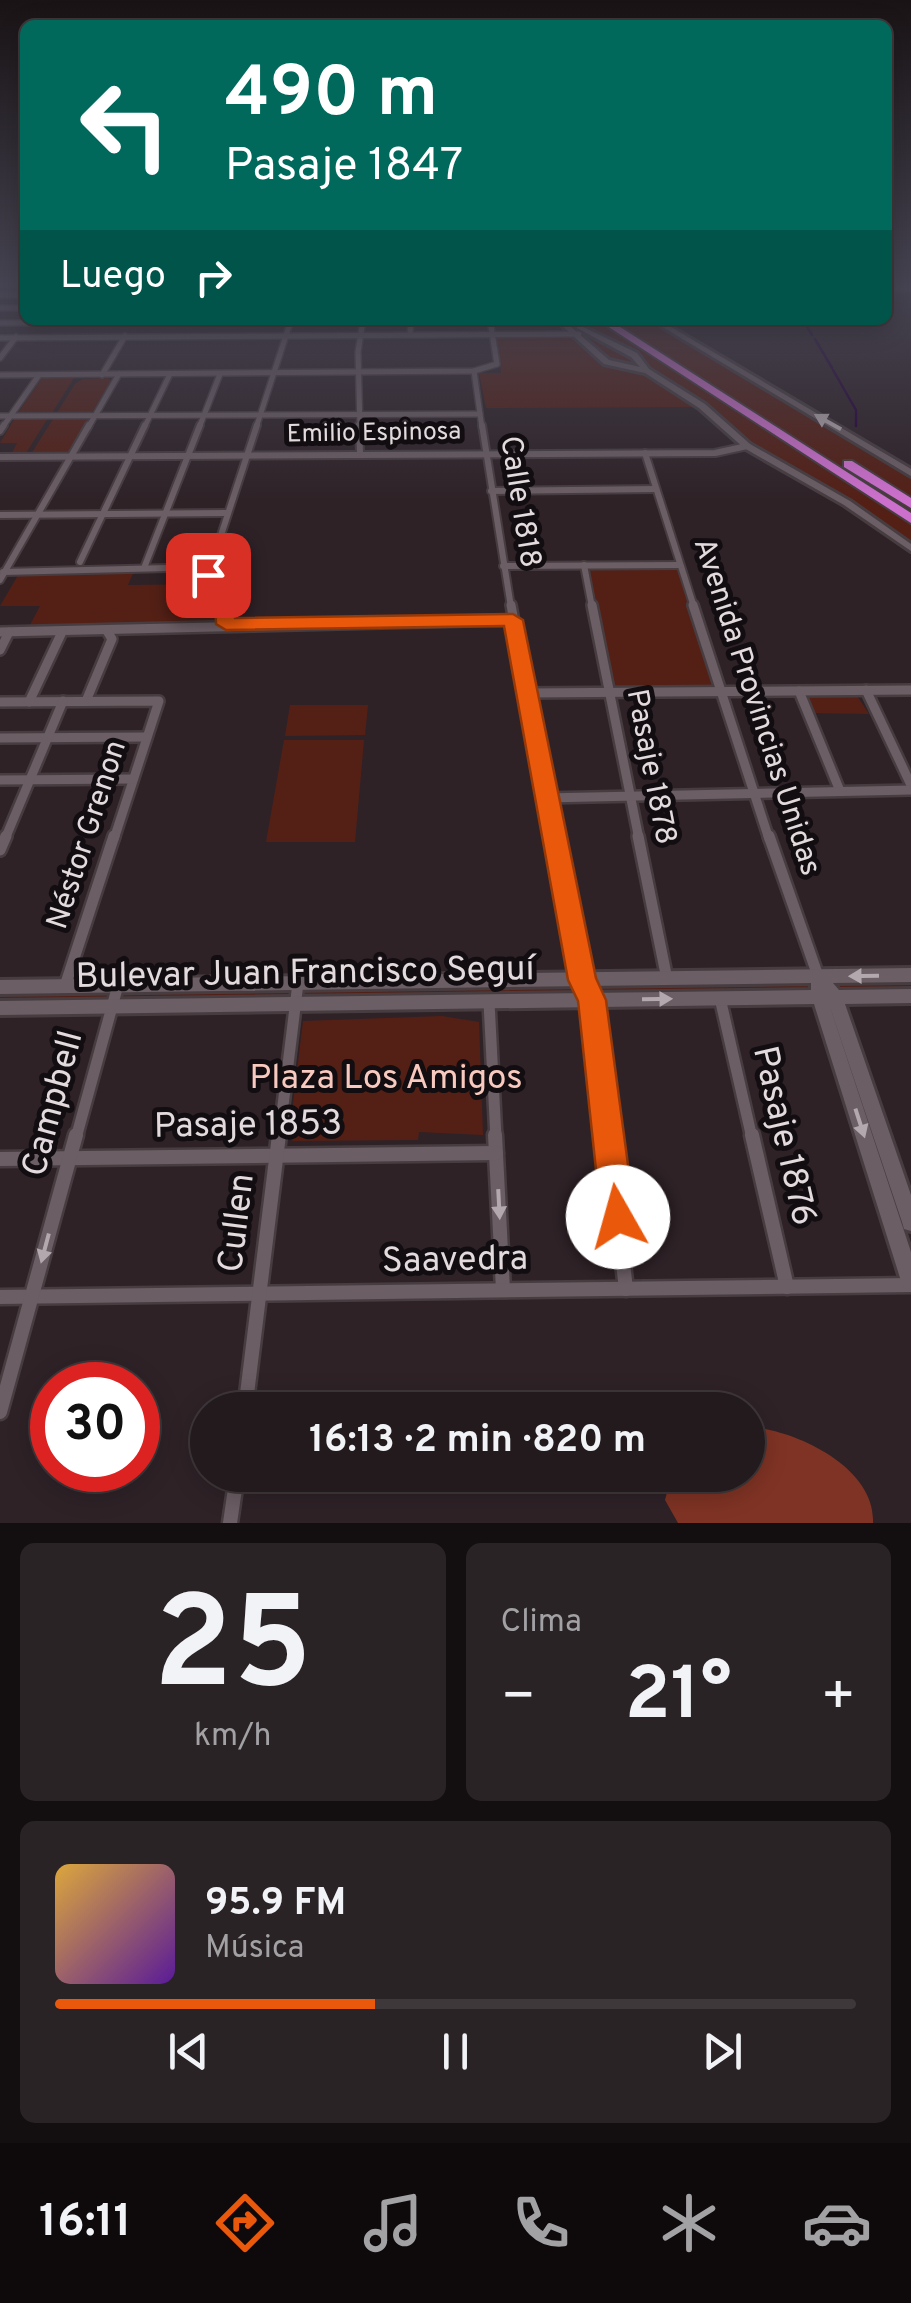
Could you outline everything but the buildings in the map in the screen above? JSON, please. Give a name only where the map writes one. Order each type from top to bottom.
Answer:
[{"type":"highway","points":[[663,359],[911,519]]},
{"type":"highway","points":[[684,359],[911,504]]},
{"type":"main road","points":[[720,359],[911,473]]},
{"type":"main road","points":[[604,360],[646,371],[702,406],[747,446],[846,503],[911,548]]},
{"type":"main road","points":[[626,366],[638,360],[646,371]]},
{"type":"main road","name":"Bulevar Juan Francisco Seguí","points":[[0,987],[911,975]]},
{"type":"main road","name":"Avenida Provincias Unidas","points":[[818,976],[911,1222]]},
{"type":"main road","name":"Bulevar Juan Francisco Seguí","points":[[0,1008],[911,996]]},
{"type":"main road","name":"Avenida Provincias Unidas","points":[[827,997],[911,1283]]},
{"type":"street","points":[[102,375],[111,359]]},
{"type":"street","points":[[226,624],[224,588],[208,575],[279,359]]},
{"type":"street","points":[[359,359],[360,453]]},
{"type":"street","points":[[0,376],[474,372],[496,364],[495,359]]},
{"type":"street","name":"Calle 1818","points":[[474,372],[526,693],[582,980],[592,1000],[626,1289]]},
{"type":"street","points":[[2,574],[119,374]]},
{"type":"street","points":[[80,562],[170,374]]},
{"type":"street","points":[[144,568],[220,374]]},
{"type":"street","points":[[0,431],[39,375]]},
{"type":"street","points":[[0,416],[480,414]]},
{"type":"street","name":"Emilio Espinosa","points":[[0,457],[715,453],[747,446]]},
{"type":"street","name":"Avenida Provincias Unidas","points":[[644,453],[754,795],[818,976]]},
{"type":"street","points":[[491,490],[656,489]]},
{"type":"street","points":[[0,514],[226,513]]},
{"type":"street","name":"Pasaje 1878","points":[[584,565],[667,978]]},
{"type":"street","points":[[503,566],[680,565]]},
{"type":"street","points":[[2,574],[210,568]]},
{"type":"street","points":[[0,650],[5,632],[513,620]]},
{"type":"street","points":[[0,702],[86,701],[112,639],[107,631]]},
{"type":"street","points":[[29,702],[62,632]]},
{"type":"street","points":[[546,798],[911,788],[866,690]]},
{"type":"street","points":[[526,693],[911,690]]},
{"type":"street","points":[[798,691],[840,792]]},
{"type":"street","name":"Néstor Grenon","points":[[65,986],[160,701],[86,701]]},
{"type":"street","points":[[0,850],[63,702]]},
{"type":"street","points":[[0,738],[147,737]]},
{"type":"street","points":[[0,780],[133,779]]},
{"type":"street","name":"Cullen","points":[[247,1392],[298,983]]},
{"type":"street","name":"Campbell","points":[[0,1412],[118,985]]},
{"type":"street","name":"Pasaje 1876","points":[[720,998],[788,1287]]},
{"type":"street","points":[[489,1002],[503,1290]]},
{"type":"street","name":"Pasaje 1853","points":[[0,1159],[496,1153]]},
{"type":"street","name":"Saavedra","points":[[0,1297],[911,1283]]},
{"type":"street","points":[[230,1523],[234,1492]]},
{"type":"green space","points":[[499,359],[596,359],[602,366],[635,369],[694,407],[486,408],[479,373],[501,373]]},
{"type":"green space","points":[[604,359],[720,359],[911,473],[911,548],[847,503],[747,446],[702,406],[647,371]]},
{"type":"green space","points":[[42,378],[74,378],[52,413],[18,413]]},
{"type":"green space","points":[[83,379],[111,381],[67,454],[31,454],[75,384]]},
{"type":"green space","points":[[15,418],[48,418],[26,453],[12,453],[17,443],[0,443]]},
{"type":"green space","points":[[593,567],[677,568],[715,685],[615,687],[589,572]]},
{"type":"green space","points":[[134,571],[128,585],[214,584],[219,592],[218,621],[28,629],[40,606],[0,606],[20,572]]},
{"type":"green space","points":[[812,696],[857,696],[869,714],[812,713],[807,700]]},
{"type":"green space","points":[[290,705],[368,705],[365,735],[285,736]]},
{"type":"green space","points":[[284,740],[364,740],[355,842],[266,842]]},
{"type":"green space","points":[[911,975],[911,996],[0,1008],[0,987]]},
{"type":"green space","name":"Plaza Los Amigos","points":[[442,1016],[479,1022],[483,1135],[419,1132],[418,1140],[293,1141],[289,1137],[303,1021]]},
{"type":"shaded area","points":[[767,1429],[809,1443],[847,1469],[870,1503],[873,1523],[678,1523],[665,1500],[667,1492],[765,1492]]},
{"type":"waterway","points":[[827,359],[832,368]]},
{"type":"waterway","points":[[833,370],[856,410]]},
{"type":"waterway","points":[[856,412],[856,426]]},
{"type":"route","points":[[208,575],[224,588],[226,624],[513,620],[582,980],[592,1000],[618,1217]]}]
